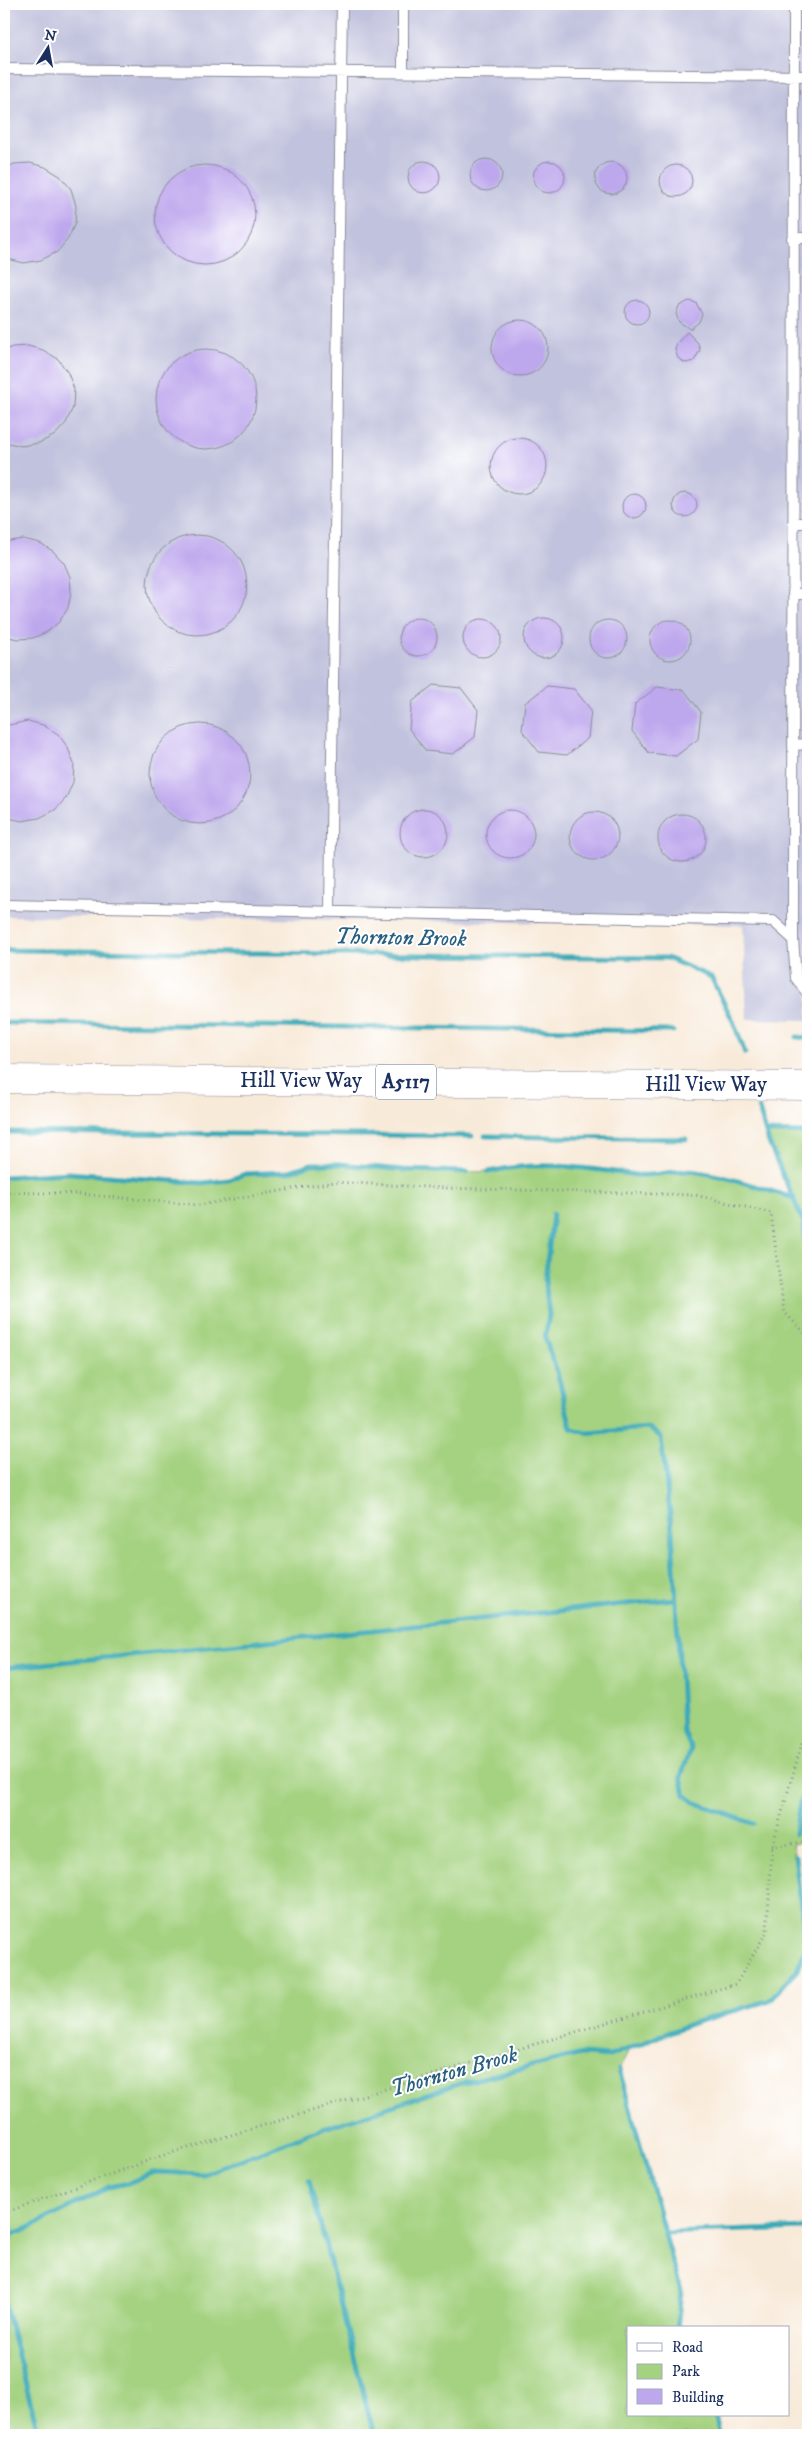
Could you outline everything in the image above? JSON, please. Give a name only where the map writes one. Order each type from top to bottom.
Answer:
[{"type":"main road","name":"Hill View Way","points":[[4,1079],[808,1086]]},
{"type":"lane","points":[[330,911],[342,4]]},
{"type":"lane","points":[[403,4],[403,72]]},
{"type":"lane","points":[[794,4],[792,74],[793,939],[796,978],[808,994]]},
{"type":"lane","points":[[4,68],[792,74],[808,76]]},
{"type":"lane","points":[[792,238],[808,238]]},
{"type":"lane","points":[[793,523],[808,523]]},
{"type":"lane","points":[[793,594],[808,594]]},
{"type":"lane","points":[[793,744],[808,744]]},
{"type":"lane","points":[[4,905],[773,921],[793,939]]},
{"type":"path","points":[[4,1192],[79,1194],[198,1205],[334,1182],[446,1188],[695,1195],[771,1213],[784,1312],[808,1336]]},
{"type":"path","points":[[4,2212],[161,2156],[736,1984],[767,1931],[772,1847],[802,1743],[808,1738]]},
{"type":"path","points":[[772,1847],[808,1841]]},
{"type":"shaded area","points":[[4,4],[808,4],[808,1020],[747,1019],[743,925],[4,916]]},
{"type":"green space","points":[[766,1132],[808,1133],[808,1841],[793,1844],[806,1947],[797,1970],[770,2000],[690,2024],[629,2050],[619,2069],[681,2292],[677,2326],[627,2326],[627,2416],[715,2416],[720,2435],[4,2435],[4,1177],[69,1173],[202,1183],[229,1180],[245,1174],[287,1172],[312,1164],[467,1172],[561,1166],[631,1175],[690,1172],[793,1197]]},
{"type":"building","points":[[486,159],[497,164],[502,175],[497,186],[486,191],[475,186],[470,175],[475,164]]},
{"type":"building","points":[[424,161],[435,166],[440,177],[435,188],[424,193],[413,188],[408,177],[413,166]]},
{"type":"building","points":[[549,161],[560,166],[565,177],[560,188],[549,193],[538,188],[533,177],[538,166]]},
{"type":"building","points":[[611,162],[622,167],[627,178],[622,189],[611,194],[600,189],[595,178],[600,167]]},
{"type":"building","points":[[30,163],[45,167],[60,176],[71,189],[76,206],[75,223],[68,239],[57,252],[41,260],[24,263],[4,258],[4,169],[14,164]]},
{"type":"building","points":[[205,165],[224,169],[240,180],[251,196],[255,215],[251,234],[240,250],[224,261],[205,265],[186,261],[170,250],[159,234],[155,215],[159,196],[170,180],[186,169]]},
{"type":"building","points":[[676,165],[687,170],[692,181],[687,192],[676,197],[665,192],[660,181],[665,170]]},
{"type":"building","points":[[632,300],[642,300],[649,307],[649,317],[642,324],[632,324],[625,317],[625,307]]},
{"type":"building","points":[[689,301],[696,303],[702,314],[699,322],[690,329],[679,322],[676,314],[679,306]]},
{"type":"building","points":[[520,320],[531,322],[540,328],[546,337],[548,348],[546,359],[540,368],[531,374],[520,376],[509,374],[500,368],[494,359],[492,348],[494,337],[500,328],[509,322]]},
{"type":"building","points":[[687,332],[698,343],[700,350],[694,361],[685,363],[678,358],[675,350],[677,343]]},
{"type":"building","points":[[28,346],[43,350],[58,359],[68,373],[74,389],[73,407],[66,423],[55,435],[39,443],[22,446],[4,442],[4,351],[12,347]]},
{"type":"building","points":[[206,349],[225,353],[241,364],[252,380],[256,399],[252,418],[241,434],[225,445],[206,449],[187,445],[171,434],[160,418],[156,399],[160,380],[171,364],[187,353]]},
{"type":"building","points":[[519,438],[530,440],[539,446],[545,455],[547,466],[545,477],[539,486],[530,492],[519,494],[508,492],[499,486],[493,477],[491,466],[493,455],[499,446],[508,440]]},
{"type":"building","points":[[680,493],[690,493],[697,500],[697,510],[690,517],[680,517],[673,510],[673,500]]},
{"type":"building","points":[[629,494],[639,494],[646,501],[646,511],[639,518],[629,518],[622,511],[622,501]]},
{"type":"building","points":[[197,535],[216,539],[232,550],[243,566],[247,585],[243,604],[232,620],[216,631],[197,635],[178,631],[162,620],[151,604],[147,585],[151,566],[162,550],[178,539]]},
{"type":"building","points":[[23,539],[40,543],[53,551],[64,563],[70,577],[71,593],[68,608],[59,622],[47,632],[33,638],[18,639],[4,636],[4,542]]},
{"type":"building","points":[[418,618],[432,623],[437,637],[432,651],[418,656],[404,651],[399,637],[404,623]]},
{"type":"building","points":[[544,618],[558,624],[564,638],[558,652],[544,658],[530,652],[524,638],[530,624]]},
{"type":"building","points":[[482,619],[496,624],[501,638],[496,652],[482,657],[468,652],[463,638],[468,624]]},
{"type":"building","points":[[608,620],[622,625],[627,639],[622,653],[608,658],[594,653],[589,639],[594,625]]},
{"type":"building","points":[[670,620],[684,626],[690,640],[684,654],[670,660],[656,654],[650,640],[656,626]]},
{"type":"building","points":[[433,685],[461,688],[478,710],[475,737],[453,754],[426,751],[409,729],[412,702]]},
{"type":"building","points":[[547,686],[574,689],[591,710],[588,738],[567,755],[539,752],[522,730],[525,703]]},
{"type":"building","points":[[657,687],[684,690],[701,712],[698,739],[676,756],[649,753],[632,731],[635,704]]},
{"type":"building","points":[[28,721],[43,725],[58,734],[68,748],[74,764],[73,782],[66,798],[55,810],[39,818],[22,821],[4,817],[4,726]]},
{"type":"building","points":[[200,724],[219,728],[235,739],[246,755],[250,774],[246,793],[235,809],[219,820],[200,824],[181,820],[165,809],[154,793],[150,774],[154,755],[165,739],[181,728]]},
{"type":"building","points":[[424,809],[433,811],[441,816],[446,824],[448,833],[446,842],[441,850],[433,855],[424,857],[415,855],[407,850],[402,842],[400,833],[402,824],[407,816],[415,811]]},
{"type":"building","points":[[510,810],[519,812],[527,817],[532,825],[534,834],[532,843],[527,851],[519,856],[510,858],[501,856],[493,851],[488,843],[486,834],[488,825],[493,817],[501,812]]},
{"type":"building","points":[[594,812],[603,814],[611,819],[616,827],[618,836],[616,845],[611,853],[603,858],[594,860],[585,858],[577,853],[572,845],[570,836],[572,827],[577,819],[585,814]]},
{"type":"building","points":[[682,814],[691,816],[699,821],[704,829],[706,838],[704,847],[699,855],[691,860],[682,862],[673,860],[665,855],[660,847],[658,838],[660,829],[665,821],[673,816]]},
{"type":"waterway","name":"Thornton Brook","points":[[4,950],[667,958],[711,977],[733,1021],[745,1053]]},
{"type":"waterway","points":[[4,1023],[673,1031]]},
{"type":"waterway","points":[[797,1037],[808,1038]]},
{"type":"waterway","name":"Thornton Brook","points":[[759,1109],[769,1143],[804,1223],[808,1272]]},
{"type":"waterway","points":[[4,1132],[472,1136]]},
{"type":"waterway","points":[[766,1132],[808,1133]]},
{"type":"waterway","points":[[485,1136],[686,1139]]},
{"type":"waterway","points":[[4,1177],[69,1173],[202,1183],[229,1180],[245,1174],[287,1172],[312,1164],[467,1172]]},
{"type":"waterway","points":[[488,1172],[526,1166],[562,1166],[636,1175],[690,1171],[729,1179],[794,1198]]},
{"type":"waterway","points":[[553,1214],[545,1279],[549,1315],[545,1338],[558,1375],[571,1428],[586,1433],[648,1428],[661,1437],[672,1530],[683,1730],[691,1748],[681,1776],[685,1795],[694,1802],[754,1824]]},
{"type":"waterway","points":[[4,1668],[675,1599]]},
{"type":"waterway","name":"Thornton Brook","points":[[795,1834],[800,1802],[808,1786]]},
{"type":"waterway","name":"Thornton Brook","points":[[4,2238],[23,2231],[109,2187],[128,2183],[155,2172],[204,2174],[310,2133],[465,2082],[582,2054],[610,2056],[690,2024],[770,2000],[797,1970],[806,1947],[795,1856]]},
{"type":"waterway","points":[[619,2069],[681,2292],[677,2326]]},
{"type":"waterway","points":[[309,2180],[374,2435]]},
{"type":"waterway","points":[[665,2233],[808,2228]]},
{"type":"waterway","points":[[4,2302],[39,2435]]},
{"type":"waterway","points":[[715,2416],[720,2435]]}]
